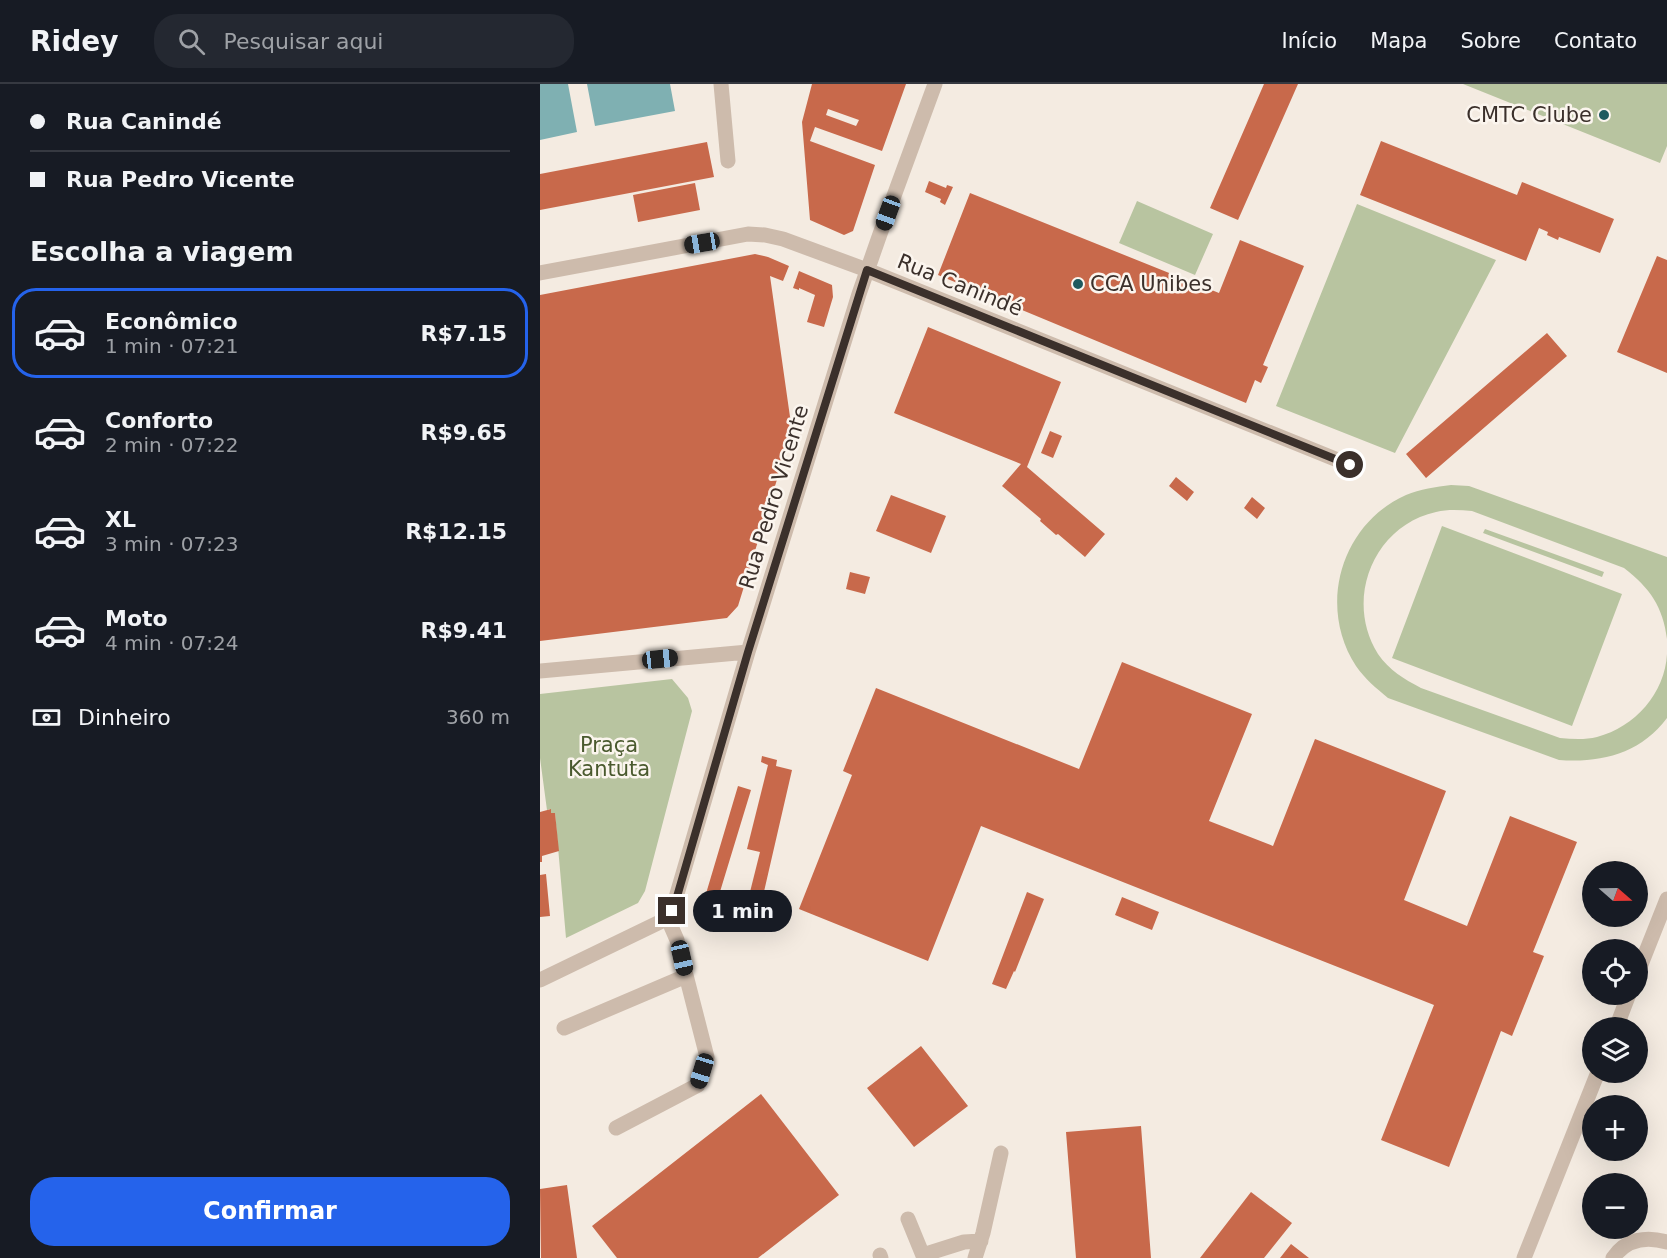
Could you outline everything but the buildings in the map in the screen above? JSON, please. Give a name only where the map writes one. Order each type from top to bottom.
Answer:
[{"type":"street","points":[[721,84],[728,161]]},
{"type":"street","name":"Rua Pedro Vicente","points":[[663,920],[672,911],[676,900],[748,652],[867,270],[935,84]]},
{"type":"street","name":"Rua Canindé","points":[[540,273],[748,234],[783,239],[867,270],[1350,465]]},
{"type":"street","points":[[545,671],[748,652]]},
{"type":"street","points":[[1648,947],[1667,899]]},
{"type":"street","points":[[540,980],[663,920],[677,940],[707,1057],[698,1085],[616,1128]]},
{"type":"street","points":[[564,1028],[686,976]]},
{"type":"street","points":[[1524,1258],[1594,1083]]},
{"type":"street","points":[[975,1258],[1001,1153]]},
{"type":"street","points":[[908,1219],[923,1256],[964,1242],[981,1241]]},
{"type":"street","points":[[1613,1258],[1618,1251],[1634,1240],[1654,1238],[1667,1242]]},
{"type":"green space","name":"CMTC Clube","points":[[1463,84],[1667,84],[1667,146],[1660,163]]},
{"type":"green space","points":[[1137,201],[1213,234],[1195,275],[1119,243]]},
{"type":"green space","points":[[1357,204],[1496,260],[1395,453],[1276,406]]},
{"type":"green space","points":[[1451,485],[1469,486],[1667,557],[1667,639],[1662,617],[1654,599],[1624,568],[1472,511],[1450,510],[1436,512],[1414,520],[1396,532],[1381,549],[1371,568],[1365,589],[1364,611],[1368,633],[1382,660],[1397,674],[1421,688],[1560,738],[1588,739],[1611,732],[1635,717],[1654,695],[1661,682],[1667,654],[1667,718],[1645,740],[1619,754],[1605,758],[1559,760],[1388,698],[1359,671],[1344,643],[1338,618],[1338,593],[1342,569],[1351,546],[1365,526],[1384,508],[1411,493]]},
{"type":"green space","points":[[1442,526],[1622,594],[1572,726],[1392,658]]},
{"type":"green space","points":[[1485,529],[1604,572],[1602,577],[1483,533]]},
{"type":"green space","name":"Praça Kantuta","points":[[672,679],[688,698],[692,711],[645,891],[638,903],[566,938],[555,813],[551,813],[550,809],[547,810],[540,758],[540,694]]},
{"type":"water","points":[[540,84],[568,84],[577,132],[540,140]]},
{"type":"water","points":[[587,84],[670,84],[675,111],[595,126]]},
{"type":"place","name":"CMTC Clube","points":[[1604,115]]},
{"type":"place","name":"CCA Unibes","points":[[1078,284]]},
{"type":"route","points":[[672,911],[748,652],[867,270],[1350,465]]}]
